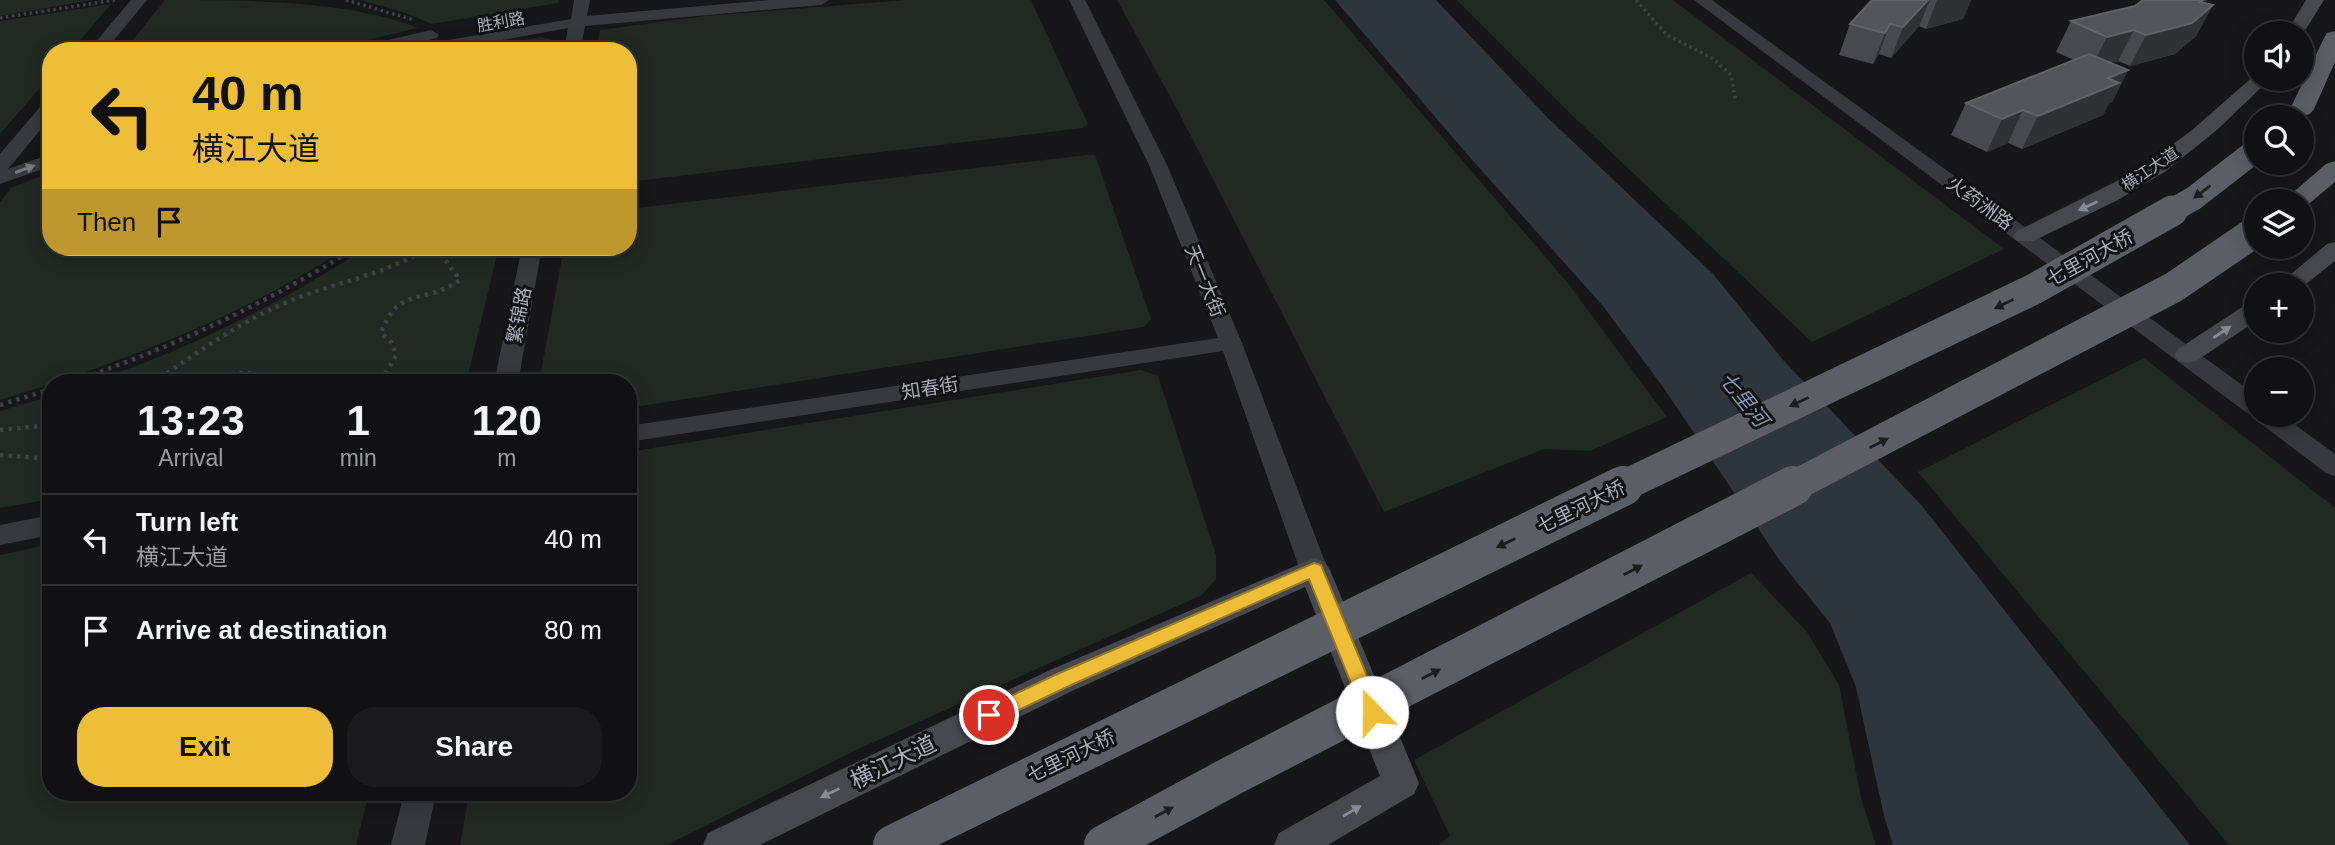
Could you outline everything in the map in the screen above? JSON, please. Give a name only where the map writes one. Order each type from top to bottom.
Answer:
[{"type":"highway","points":[[2301,105],[2335,38]]},
{"type":"highway","points":[[2307,105],[2335,84]]},
{"type":"highway","name":"七里河大桥","points":[[893,845],[1496,547],[2034,289],[2194,198],[2244,159]]},
{"type":"highway","points":[[2311,189],[2335,169]]},
{"type":"highway","points":[[1104,845],[1237,773],[2092,332],[2175,287],[2244,239]]},
{"type":"main road","points":[[2302,21],[2315,0]]},
{"type":"main road","name":"横江大道","points":[[2025,236],[2110,195],[2158,166],[2220,117],[2247,91]]},
{"type":"main road","points":[[2305,273],[2335,249]]},
{"type":"main road","points":[[2188,355],[2244,317]]},
{"type":"main road","name":"横江大道","points":[[722,845],[1062,680],[1314,570]]},
{"type":"main road","points":[[1293,845],[1401,783],[1314,570]]},
{"type":"street","points":[[104,42],[139,0]]},
{"type":"street","name":"胜利路","points":[[404,42],[505,21],[580,10],[684,0]]},
{"type":"street","points":[[450,42],[580,10],[821,0]]},
{"type":"street","name":"天一大街","points":[[1076,0],[1145,135],[1231,343],[1314,570]]},
{"type":"street","name":"火药洲路","points":[[1702,0],[2244,398]]},
{"type":"street","points":[[574,42],[580,10]]},
{"type":"street","points":[[2,161],[42,115]]},
{"type":"street","points":[[2,161],[42,145]]},
{"type":"street","points":[[0,178],[42,163]]},
{"type":"street","name":"繁锦路","points":[[508,374],[530,256]]},
{"type":"street","name":"知春街","points":[[637,433],[1231,343]]},
{"type":"street","points":[[2282,427],[2335,467]]},
{"type":"street","points":[[0,535],[42,526]]},
{"type":"street","points":[[408,845],[418,801]]},
{"type":"path","points":[[0,18],[116,0]]},
{"type":"path","points":[[346,0],[359,1],[421,23]]},
{"type":"path","points":[[1636,0],[1667,35],[1712,58],[1731,75],[1736,102]]},
{"type":"path","points":[[93,374],[158,351],[224,322],[342,256]]},
{"type":"path","points":[[166,374],[210,344],[285,303],[382,271],[417,256]]},
{"type":"path","points":[[383,374],[396,355],[392,343],[381,333],[385,316],[394,304],[410,297],[451,288],[460,279],[444,256]]},
{"type":"path","points":[[233,374],[263,374]]},
{"type":"path","points":[[0,405],[42,392]]},
{"type":"path","points":[[0,430],[42,426]]},
{"type":"path","points":[[0,455],[42,458]]},
{"type":"shaded area","points":[[0,0],[93,0],[0,16]]},
{"type":"shaded area","points":[[165,0],[261,1],[329,7],[391,19],[418,28],[359,42],[131,42]]},
{"type":"shaded area","points":[[360,0],[559,0],[558,3],[432,24],[403,12]]},
{"type":"shaded area","points":[[907,0],[1031,0],[1088,124],[1083,128],[637,181],[637,42],[598,42],[600,30],[706,16]]},
{"type":"shaded area","points":[[1117,0],[1324,0],[1567,282],[1667,417],[1590,451],[1544,449],[1384,512],[1177,109]]},
{"type":"shaded area","points":[[1457,0],[1673,0],[2004,249],[1812,342],[1578,121]]},
{"type":"shaded area","points":[[111,4],[79,42],[42,42],[42,85],[0,134],[0,21]]},
{"type":"shaded area","points":[[541,37],[550,39],[549,42],[513,42]]},
{"type":"shaded area","points":[[1095,155],[1151,319],[1144,327],[637,407],[637,374],[541,374],[562,256],[637,256],[637,208]]},
{"type":"shaded area","points":[[42,176],[42,256],[334,256],[266,295],[179,336],[78,374],[42,374],[42,386],[0,400],[0,202],[11,188]]},
{"type":"shaded area","points":[[353,256],[497,256],[468,374],[114,374],[232,324]]},
{"type":"shaded area","points":[[2144,358],[2335,508],[2335,845],[2229,845],[1918,472]]},
{"type":"shaded area","points":[[1141,370],[1158,376],[1216,555],[1216,579],[1202,595],[856,750],[667,845],[460,845],[468,801],[637,801],[637,451]]},
{"type":"shaded area","points":[[42,399],[42,501],[0,508],[0,411]]},
{"type":"shaded area","points":[[42,546],[42,801],[367,801],[356,845],[0,845],[0,555]]},
{"type":"shaded area","points":[[1751,573],[1807,632],[1839,685],[1861,798],[1876,845],[1438,845],[1450,836],[1414,760]]},
{"type":"water","name":"七里河","points":[[1335,0],[1436,0],[1549,119],[1713,274],[1784,361],[1922,506],[2190,845],[1893,845],[1884,816],[1856,687],[1830,623],[1780,561],[1663,387],[1603,306],[1466,153]]},
{"type":"building","points":[[1872,0],[1928,0],[1903,27],[1890,24],[1885,33],[1850,24]]},
{"type":"building","points":[[2143,0],[2203,0],[2200,2],[2213,5],[2192,23],[2146,35],[2134,30],[2107,37],[2071,21],[2135,6]]},
{"type":"building","points":[[2089,54],[2128,70],[2108,78],[2119,83],[2038,116],[2023,110],[2002,119],[1966,103]]},
{"type":"route","points":[[989,715],[1062,680],[1314,570],[1372,712]]}]
